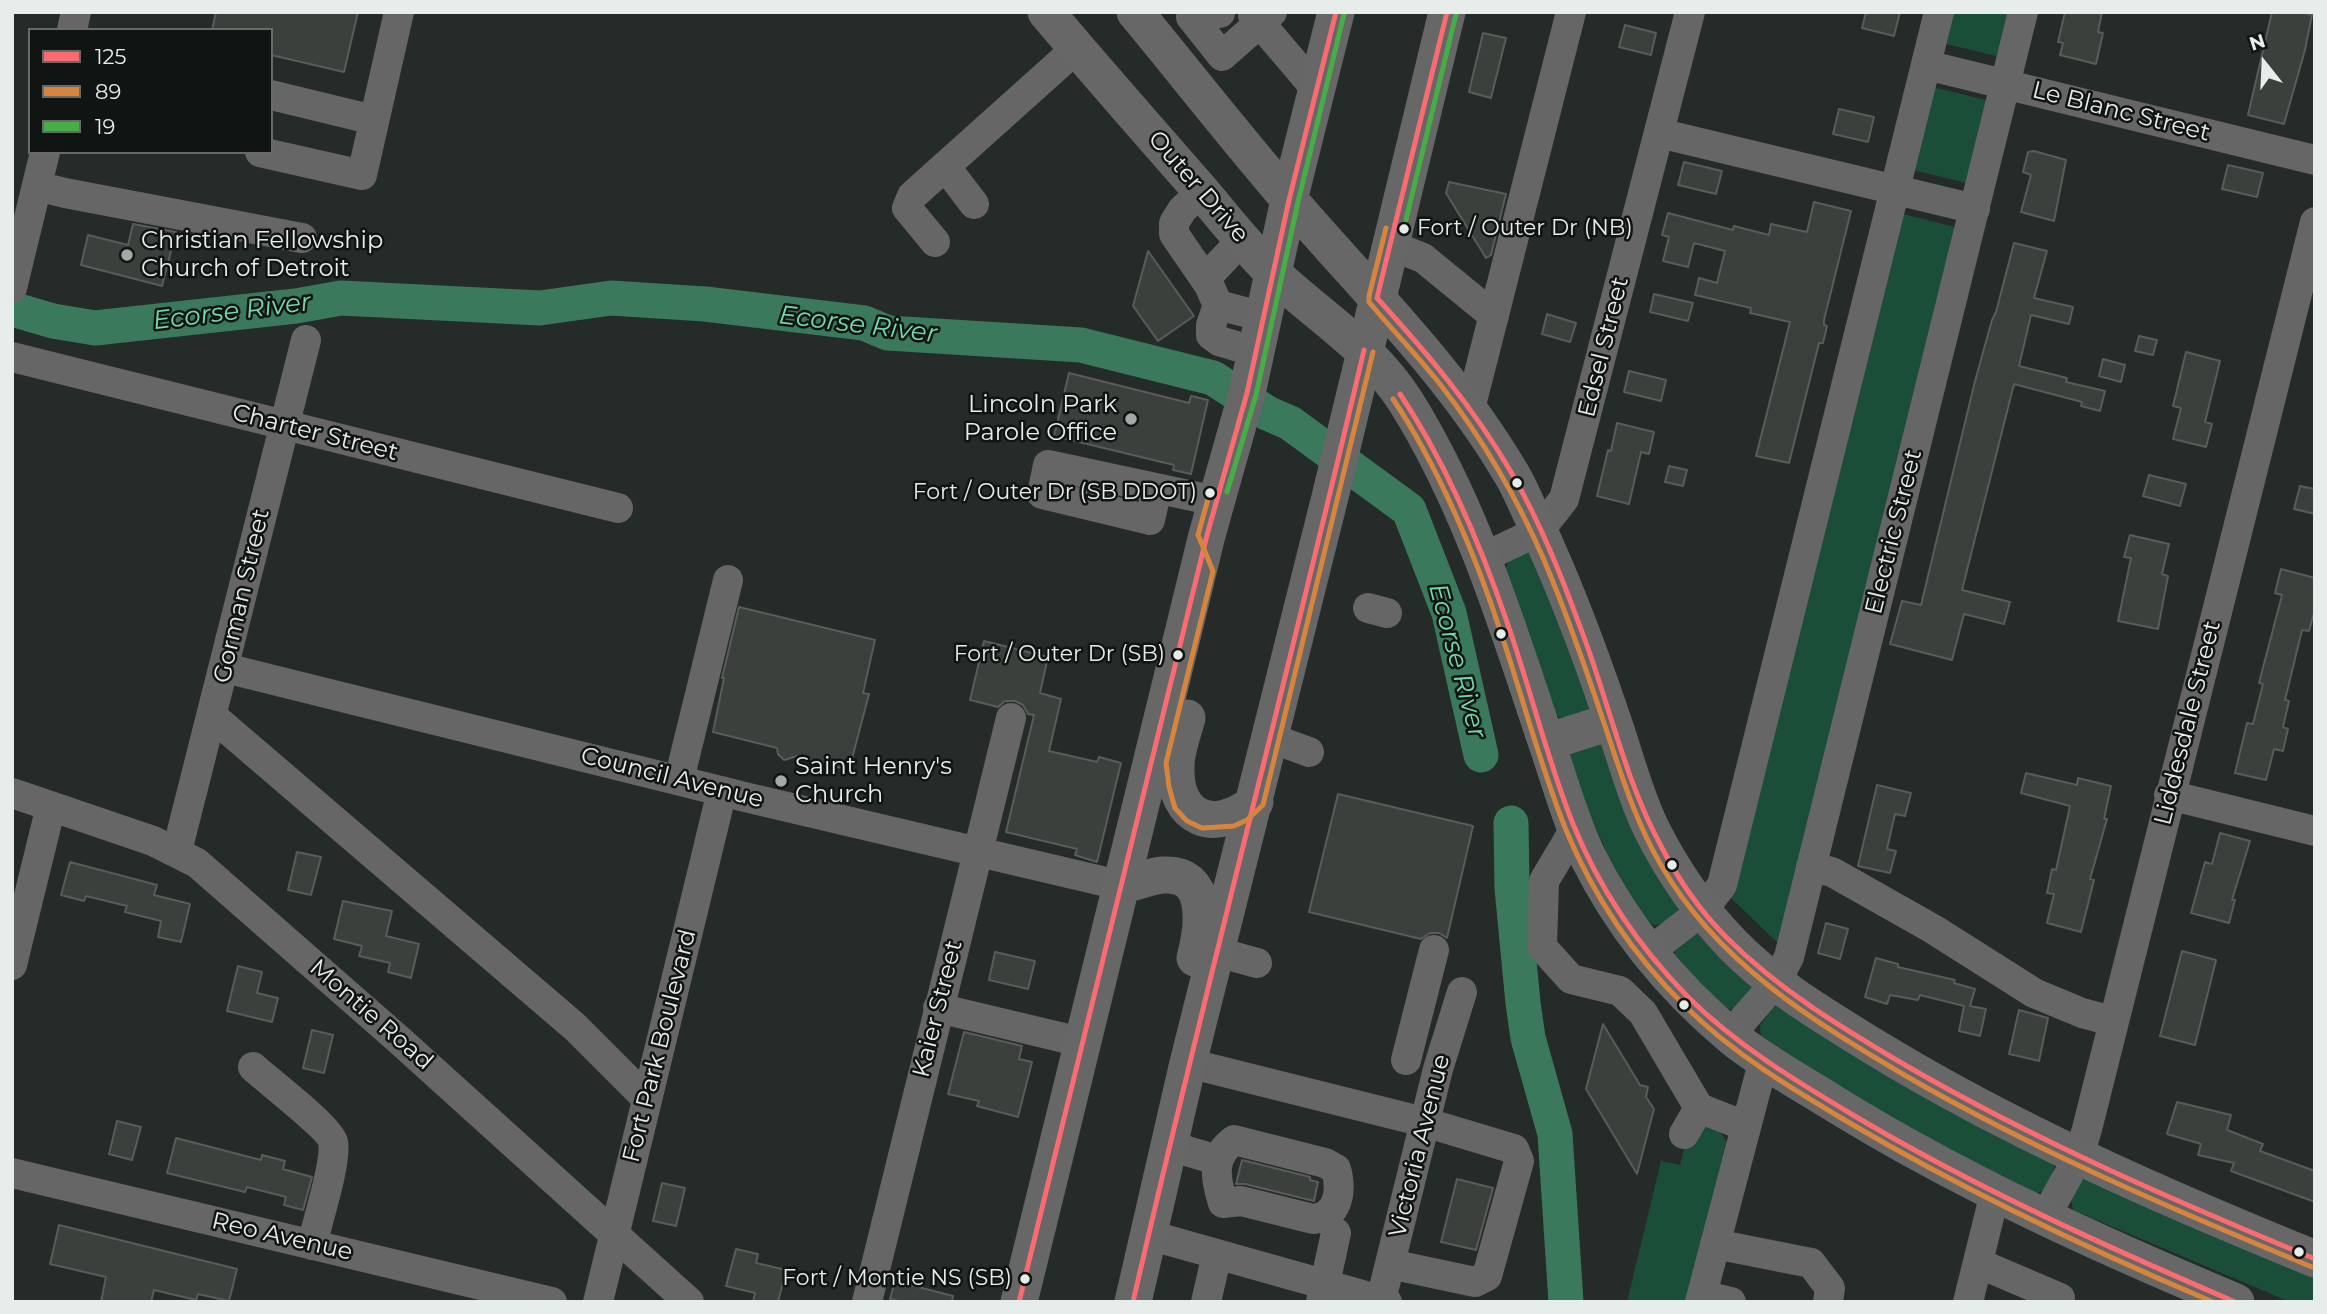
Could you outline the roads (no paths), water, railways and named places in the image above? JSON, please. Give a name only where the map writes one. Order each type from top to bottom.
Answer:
[{"type":"main road","points":[[1135,12],[1289,200],[1422,347],[1470,409],[1512,474],[1575,614],[1613,721],[1630,779],[1651,827],[1676,873],[1735,947],[1817,1012],[1910,1069],[1987,1111],[2217,1219],[2315,1259]]},
{"type":"main road","points":[[1018,1302],[1119,885],[1253,363],[1289,200],[1336,12]]},
{"type":"main road","points":[[1133,1302],[1188,1063],[1331,498],[1364,350],[1447,12]]},
{"type":"main road","name":"Outer Drive","points":[[1047,13],[1273,273],[1364,350],[1406,402],[1448,478],[1482,558],[1507,622],[1564,800],[1586,852],[1614,902],[1648,952],[1690,999],[1730,1035],[1763,1059],[1860,1119],[1995,1193],[2089,1239],[2233,1301]]},
{"type":"main road","points":[[1212,518],[1222,569],[1175,765],[1178,786],[1182,802],[1192,814],[1203,819],[1231,818],[1255,803]]},
{"type":"main road","points":[[1546,742],[1613,721]]},
{"type":"main road","points":[[1119,885],[1154,877],[1173,876],[1195,888],[1201,906],[1202,933],[1149,1146],[1146,1192],[1151,1230]]},
{"type":"street","points":[[269,154],[362,175],[399,12]]},
{"type":"street","points":[[1470,409],[1571,12]]},
{"type":"street","name":"Edsel Street","points":[[1482,558],[1539,531],[1564,499],[1690,12]]},
{"type":"street","points":[[1648,952],[1703,910],[1723,885],[1940,12]]},
{"type":"street","name":"Electric Street","points":[[1730,1035],[1776,982],[1789,957],[2024,12]]},
{"type":"street","points":[[1160,42],[1231,23]]},
{"type":"street","points":[[1231,23],[1317,90]]},
{"type":"street","points":[[1191,80],[1231,23]]},
{"type":"street","points":[[935,242],[906,208],[912,195],[1077,48]]},
{"type":"street","name":"Le Blanc Street","points":[[1926,65],[2315,160]]},
{"type":"street","points":[[273,95],[374,120]]},
{"type":"street","points":[[1659,133],[1975,209]]},
{"type":"street","points":[[12,288],[45,154]]},
{"type":"street","points":[[945,166],[974,204]]},
{"type":"street","points":[[37,186],[65,194],[302,238]]},
{"type":"street","points":[[1202,191],[1182,210],[1174,223],[1174,234],[1212,292],[1264,317]]},
{"type":"street","name":"Liddesdale Street","points":[[2045,1217],[2079,1156],[2315,222]]},
{"type":"street","points":[[1243,239],[1212,292],[1211,335],[1253,363]]},
{"type":"street","points":[[1390,245],[1423,258],[1494,316]]},
{"type":"street","name":"Gorman Street","points":[[177,851],[306,340]]},
{"type":"street","name":"Charter Street","points":[[12,357],[618,508]]},
{"type":"street","points":[[1157,489],[1212,518]]},
{"type":"street","points":[[679,780],[728,580]]},
{"type":"street","name":"Council Avenue","points":[[225,668],[976,853],[1119,885]]},
{"type":"street","points":[[212,716],[575,1027],[647,1099]]},
{"type":"street","name":"Kaier Street","points":[[867,1302],[1011,718]]},
{"type":"street","points":[[1271,738],[1309,752]]},
{"type":"street","name":"Fort Park Boulevard","points":[[598,1302],[722,791]]},
{"type":"street","name":"Montie Road","points":[[12,793],[153,841],[197,863],[398,1038],[689,1302]]},
{"type":"street","points":[[2169,795],[2315,831]]},
{"type":"street","points":[[12,965],[51,806]]},
{"type":"street","points":[[1576,827],[1544,881],[1542,947],[1571,979],[1620,991],[1643,1013],[1699,1108],[1745,1126]]},
{"type":"street","points":[[1811,867],[1832,872],[1933,929],[2034,993],[2082,1013],[2112,1021]]},
{"type":"street","points":[[1406,1060],[1434,950]]},
{"type":"street","points":[[1217,952],[1257,963]]},
{"type":"street","name":"Victoria Avenue","points":[[1384,1301],[1390,1264],[1424,1122],[1462,992]]},
{"type":"street","points":[[938,1008],[1081,1042]]},
{"type":"street","points":[[1711,1300],[1715,1244],[1763,1059]]},
{"type":"street","points":[[1188,1063],[1424,1122],[1514,1149],[1519,1161],[1487,1276],[1475,1282],[1390,1264]]},
{"type":"street","points":[[253,1067],[324,1129],[333,1142],[331,1163],[312,1245]]},
{"type":"street","points":[[1684,1134],[1699,1108]]},
{"type":"street","points":[[1170,1146],[1217,1160]]},
{"type":"street","name":"Reo Avenue","points":[[12,1173],[552,1302]]},
{"type":"street","points":[[1968,1302],[1995,1193]]},
{"type":"street","points":[[1151,1230],[1323,1293],[1384,1301]]},
{"type":"street","points":[[1323,1293],[1336,1233]]},
{"type":"street","points":[[1715,1244],[1811,1263],[1830,1289],[1828,1302]]},
{"type":"street","points":[[1206,1302],[1217,1254]]},
{"type":"street","points":[[1978,1262],[2060,1298]]},
{"type":"waterway","name":"Ecorse River","points":[[12,309],[53,321],[95,328],[296,306],[341,298],[540,308],[611,298],[705,304],[864,323],[888,333],[1081,345],[1213,378],[1267,413],[1290,423],[1409,510],[1449,613],[1481,755]]},
{"type":"waterway","name":"Ecorse River","points":[[1511,823],[1512,888],[1523,1003],[1528,1038],[1555,1134],[1566,1302]]},
{"type":"place","name":"Fort / Outer Dr (NB)","points":[[1404,229]]},
{"type":"place","name":"Christian Fellowship Church of Detroit","points":[[127,255]]},
{"type":"place","name":"Lincoln Park Parole Office","points":[[1131,419]]},
{"type":"place","name":"Fort / Outer Dr (SB DDOT)","points":[[1210,493]]},
{"type":"place","name":"Fort / Outer Dr (SB)","points":[[1178,655]]},
{"type":"place","name":"Saint Henry's Church","points":[[781,781]]},
{"type":"place","name":"Fort / Montie NS (SB)","points":[[1025,1279]]}]
